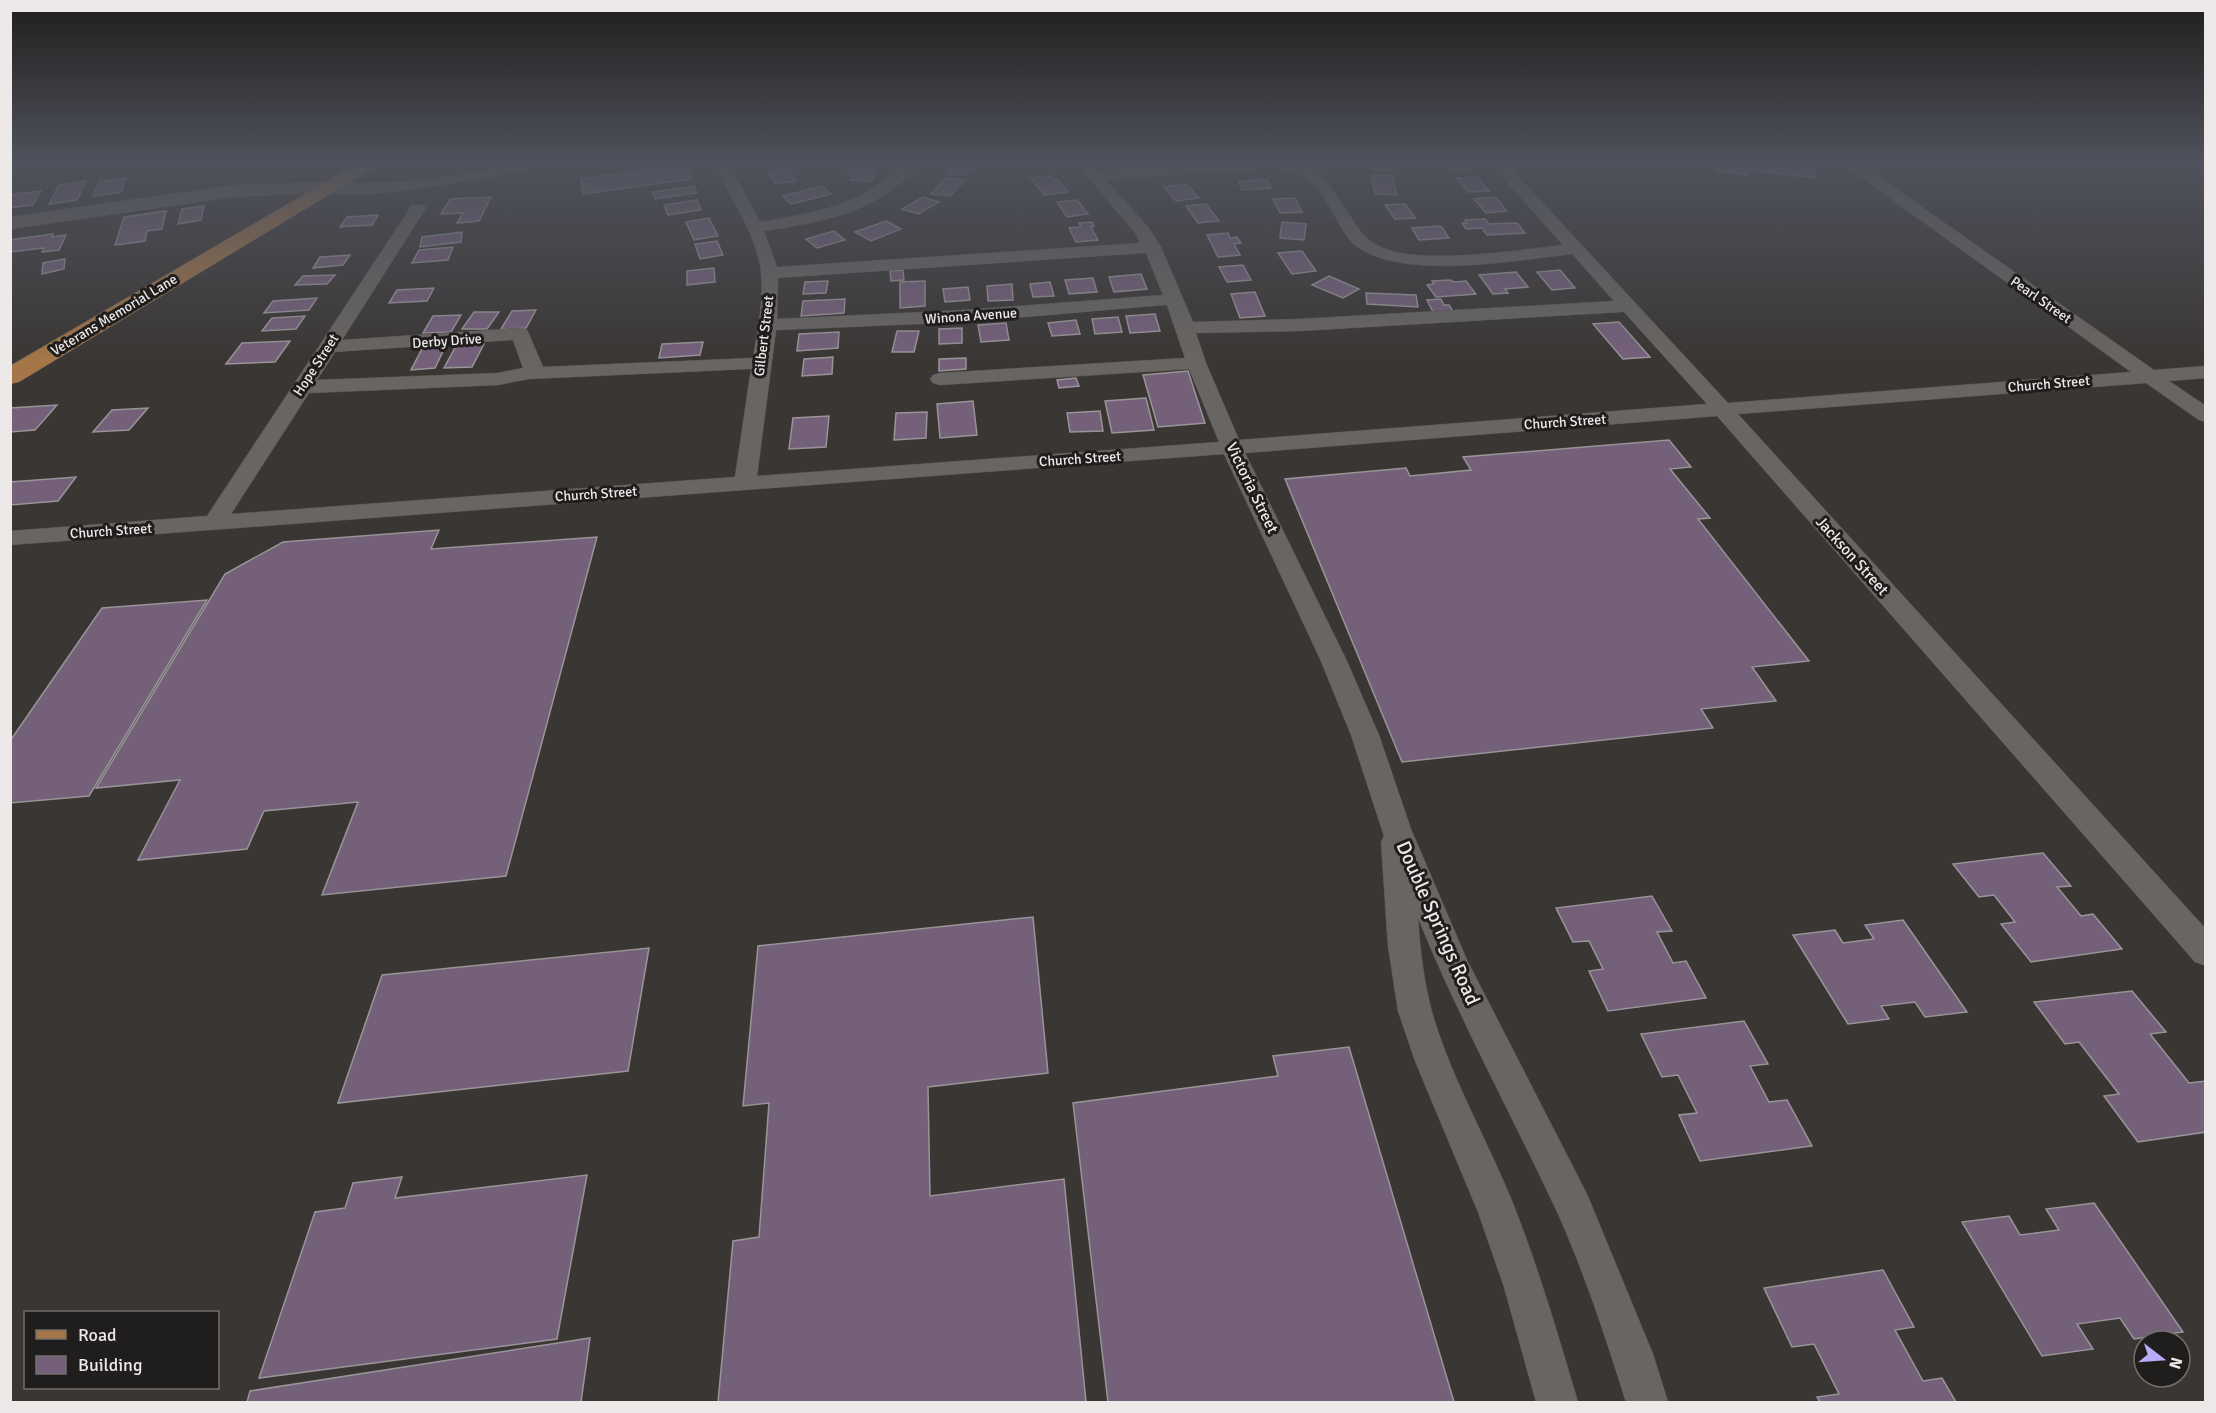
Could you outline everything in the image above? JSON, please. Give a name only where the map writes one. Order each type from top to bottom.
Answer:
[{"type":"main road","name":"Veterans Memorial Lane","points":[[10,377],[260,228]]},
{"type":"street","name":"Hope Street","points":[[215,522],[405,228]]},
{"type":"street","name":"Gilbert Street","points":[[745,483],[767,325],[769,273],[766,256],[755,228]]},
{"type":"street","name":"Victoria Street","points":[[1140,228],[1152,248],[1175,299],[1196,363],[1233,447],[1334,659],[1365,735],[1396,829]]},
{"type":"street","points":[[1352,228],[1362,243],[1384,256],[1426,260],[1575,249]]},
{"type":"street","name":"Jackson Street","points":[[1556,228],[2205,952]]},
{"type":"street","name":"Pearl Street","points":[[1940,228],[2205,416]]},
{"type":"street","points":[[769,273],[1152,248]]},
{"type":"street","name":"Winona Avenue","points":[[767,325],[966,316],[1175,299]]},
{"type":"street","points":[[1185,328],[1299,325],[1628,306]]},
{"type":"street","name":"Derby Drive","points":[[329,346],[417,343],[520,334],[534,369],[528,374]]},
{"type":"street","points":[[302,387],[496,379],[528,374],[761,363]]},
{"type":"street","points":[[940,380],[1196,363]]},
{"type":"street","name":"Church Street","points":[[10,538],[2205,372]]},
{"type":"street","name":"Double Springs Road","points":[[1396,829],[1396,868],[1404,946],[1415,1011],[1432,1061],[1497,1211],[1524,1287],[1557,1402]]},
{"type":"street","name":"Double Springs Road","points":[[1396,829],[1453,964],[1574,1207],[1628,1343],[1647,1402]]},
{"type":"building","points":[[120,228],[162,228],[147,231],[145,241],[115,245]]},
{"type":"building","points":[[689,228],[714,228],[718,236],[694,240]]},
{"type":"building","points":[[866,228],[901,229],[871,241],[855,232]]},
{"type":"building","points":[[1069,228],[1092,228],[1098,240],[1076,242]]},
{"type":"building","points":[[1281,228],[1306,228],[1304,240],[1280,238]]},
{"type":"building","points":[[1412,228],[1442,228],[1449,238],[1419,240]]},
{"type":"building","points":[[1465,228],[1521,228],[1525,233],[1487,235],[1482,228]]},
{"type":"building","points":[[834,231],[845,240],[817,248],[806,239]]},
{"type":"building","points":[[462,232],[461,242],[420,247],[422,237]]},
{"type":"building","points":[[1228,233],[1230,238],[1237,237],[1241,243],[1234,244],[1240,255],[1218,257],[1207,235]]},
{"type":"building","points":[[53,234],[52,237],[66,235],[59,250],[42,252],[44,248],[10,252],[10,240]]},
{"type":"building","points":[[717,241],[723,255],[700,259],[695,244]]},
{"type":"building","points":[[453,247],[448,260],[412,263],[419,250]]},
{"type":"building","points":[[1302,251],[1316,271],[1292,274],[1278,253]]},
{"type":"building","points":[[350,255],[343,265],[313,268],[320,257]]},
{"type":"building","points":[[65,259],[64,269],[42,274],[43,263]]},
{"type":"building","points":[[1243,265],[1251,280],[1227,282],[1219,267]]},
{"type":"building","points":[[714,268],[715,282],[687,285],[687,271]]},
{"type":"building","points":[[903,270],[904,280],[891,281],[890,271]]},
{"type":"building","points":[[1560,270],[1575,288],[1552,290],[1537,272]]},
{"type":"building","points":[[1516,272],[1528,287],[1505,289],[1508,293],[1493,294],[1479,275]]},
{"type":"building","points":[[1141,274],[1147,289],[1114,292],[1109,277]]},
{"type":"building","points":[[335,275],[327,284],[295,285],[303,276]]},
{"type":"building","points":[[1329,276],[1359,289],[1343,298],[1312,285]]},
{"type":"building","points":[[1093,278],[1097,292],[1069,294],[1065,280]]},
{"type":"building","points":[[828,281],[826,293],[803,294],[805,282]]},
{"type":"building","points":[[925,281],[925,306],[900,308],[900,282]]},
{"type":"building","points":[[1432,281],[1466,281],[1476,294],[1436,297],[1427,285],[1434,284]]},
{"type":"building","points":[[1050,282],[1054,296],[1033,297],[1030,284]]},
{"type":"building","points":[[1012,284],[1013,300],[988,301],[987,286]]},
{"type":"building","points":[[968,287],[970,300],[945,302],[943,289]]},
{"type":"building","points":[[434,288],[427,301],[389,303],[397,290]]},
{"type":"building","points":[[1255,292],[1265,316],[1240,318],[1231,294]]},
{"type":"building","points":[[1366,293],[1416,295],[1418,307],[1367,304]]},
{"type":"building","points":[[317,298],[309,310],[264,313],[273,301]]},
{"type":"building","points":[[845,299],[844,313],[801,316],[803,301]]},
{"type":"building","points":[[1441,299],[1444,305],[1449,305],[1454,313],[1434,314],[1427,300]]},
{"type":"building","points":[[536,310],[526,328],[501,329],[512,311]]},
{"type":"building","points":[[474,312],[499,312],[487,329],[462,329]]},
{"type":"building","points":[[1155,314],[1160,331],[1130,333],[1126,316]]},
{"type":"building","points":[[461,315],[451,332],[423,333],[433,316]]},
{"type":"building","points":[[305,316],[296,329],[262,331],[272,318]]},
{"type":"building","points":[[1118,317],[1122,332],[1095,334],[1092,319]]},
{"type":"building","points":[[1076,320],[1080,334],[1052,336],[1048,323]]},
{"type":"building","points":[[1619,322],[1650,357],[1623,359],[1593,324]]},
{"type":"building","points":[[1006,323],[1009,340],[981,342],[978,325]]},
{"type":"building","points":[[962,328],[962,343],[939,344],[939,329]]},
{"type":"building","points":[[897,331],[919,331],[914,352],[892,352]]},
{"type":"building","points":[[839,332],[838,348],[797,351],[799,334]]},
{"type":"building","points":[[290,341],[275,362],[226,364],[242,343]]},
{"type":"building","points":[[703,342],[700,355],[659,358],[662,344]]},
{"type":"building","points":[[484,344],[472,367],[444,368],[456,346]]},
{"type":"building","points":[[446,345],[435,368],[411,370],[423,347]]},
{"type":"building","points":[[833,357],[832,374],[802,376],[804,359]]},
{"type":"building","points":[[966,358],[966,369],[939,371],[939,359]]},
{"type":"building","points":[[1188,371],[1205,423],[1158,427],[1143,375]]},
{"type":"building","points":[[1076,378],[1079,386],[1059,388],[1057,380]]},
{"type":"building","points":[[1146,398],[1154,430],[1112,433],[1105,401]]},
{"type":"building","points":[[973,401],[977,435],[940,438],[937,404]]},
{"type":"building","points":[[57,405],[35,430],[10,432],[10,408]]},
{"type":"building","points":[[148,408],[129,430],[93,432],[112,410]]},
{"type":"building","points":[[1100,411],[1103,431],[1070,432],[1067,413]]},
{"type":"building","points":[[927,412],[926,438],[894,440],[896,413]]},
{"type":"building","points":[[829,416],[826,447],[789,449],[793,418]]},
{"type":"building","points":[[1669,440],[1691,467],[1670,469],[1710,518],[1698,519],[1809,661],[1752,667],[1776,701],[1701,709],[1713,728],[1402,762],[1285,479],[1406,468],[1410,476],[1471,470],[1463,457]]},
{"type":"building","points":[[76,477],[58,501],[10,505],[10,482]]},
{"type":"building","points":[[439,530],[431,549],[597,537],[506,876],[322,895],[358,802],[264,811],[247,849],[138,860],[180,780],[96,788],[225,574],[283,542]]},
{"type":"building","points":[[207,600],[89,796],[10,803],[10,741],[102,608]]},
{"type":"building","points":[[2043,853],[2071,886],[2057,887],[2081,916],[2093,914],[2122,949],[2031,962],[2001,924],[2015,922],[1994,895],[1979,897],[1953,864]]},
{"type":"building","points":[[1652,896],[1672,931],[1657,932],[1673,963],[1686,961],[1706,998],[1608,1011],[1589,971],[1603,969],[1589,941],[1573,942],[1556,908]]},
{"type":"building","points":[[1033,917],[1048,1073],[928,1087],[930,1196],[1064,1179],[1086,1402],[718,1402],[733,1241],[759,1237],[769,1103],[743,1106],[758,946]]},
{"type":"building","points":[[1903,920],[1967,1012],[1925,1017],[1915,1002],[1881,1006],[1889,1019],[1848,1024],[1793,935],[1835,930],[1843,943],[1874,939],[1865,925]]},
{"type":"building","points":[[649,948],[628,1071],[338,1103],[382,975]]},
{"type":"building","points":[[2132,991],[2166,1032],[2150,1034],[2189,1083],[2206,1081],[2206,1132],[2138,1142],[2104,1096],[2119,1094],[2079,1042],[2065,1044],[2034,1002]]},
{"type":"building","points":[[1744,1021],[1768,1064],[1750,1066],[1769,1102],[1787,1100],[1812,1146],[1700,1161],[1679,1115],[1697,1113],[1678,1075],[1662,1077],[1641,1034]]},
{"type":"building","points":[[1349,1047],[1454,1402],[1108,1402],[1073,1103],[1278,1076],[1273,1056]]},
{"type":"building","points":[[587,1175],[557,1339],[259,1378],[315,1212],[345,1208],[353,1183],[402,1177],[395,1198]]},
{"type":"building","points":[[2094,1203],[2181,1329],[2132,1329],[2132,1336],[2120,1318],[2077,1324],[2093,1349],[2042,1356],[1962,1222],[2009,1216],[2020,1235],[2059,1230],[2046,1209]]},
{"type":"building","points":[[1883,1270],[1914,1327],[1895,1330],[1923,1381],[1942,1378],[1956,1402],[1820,1402],[1817,1397],[1839,1394],[1814,1344],[1792,1347],[1764,1288]]},
{"type":"building","points":[[590,1338],[581,1402],[247,1402],[250,1391]]}]
